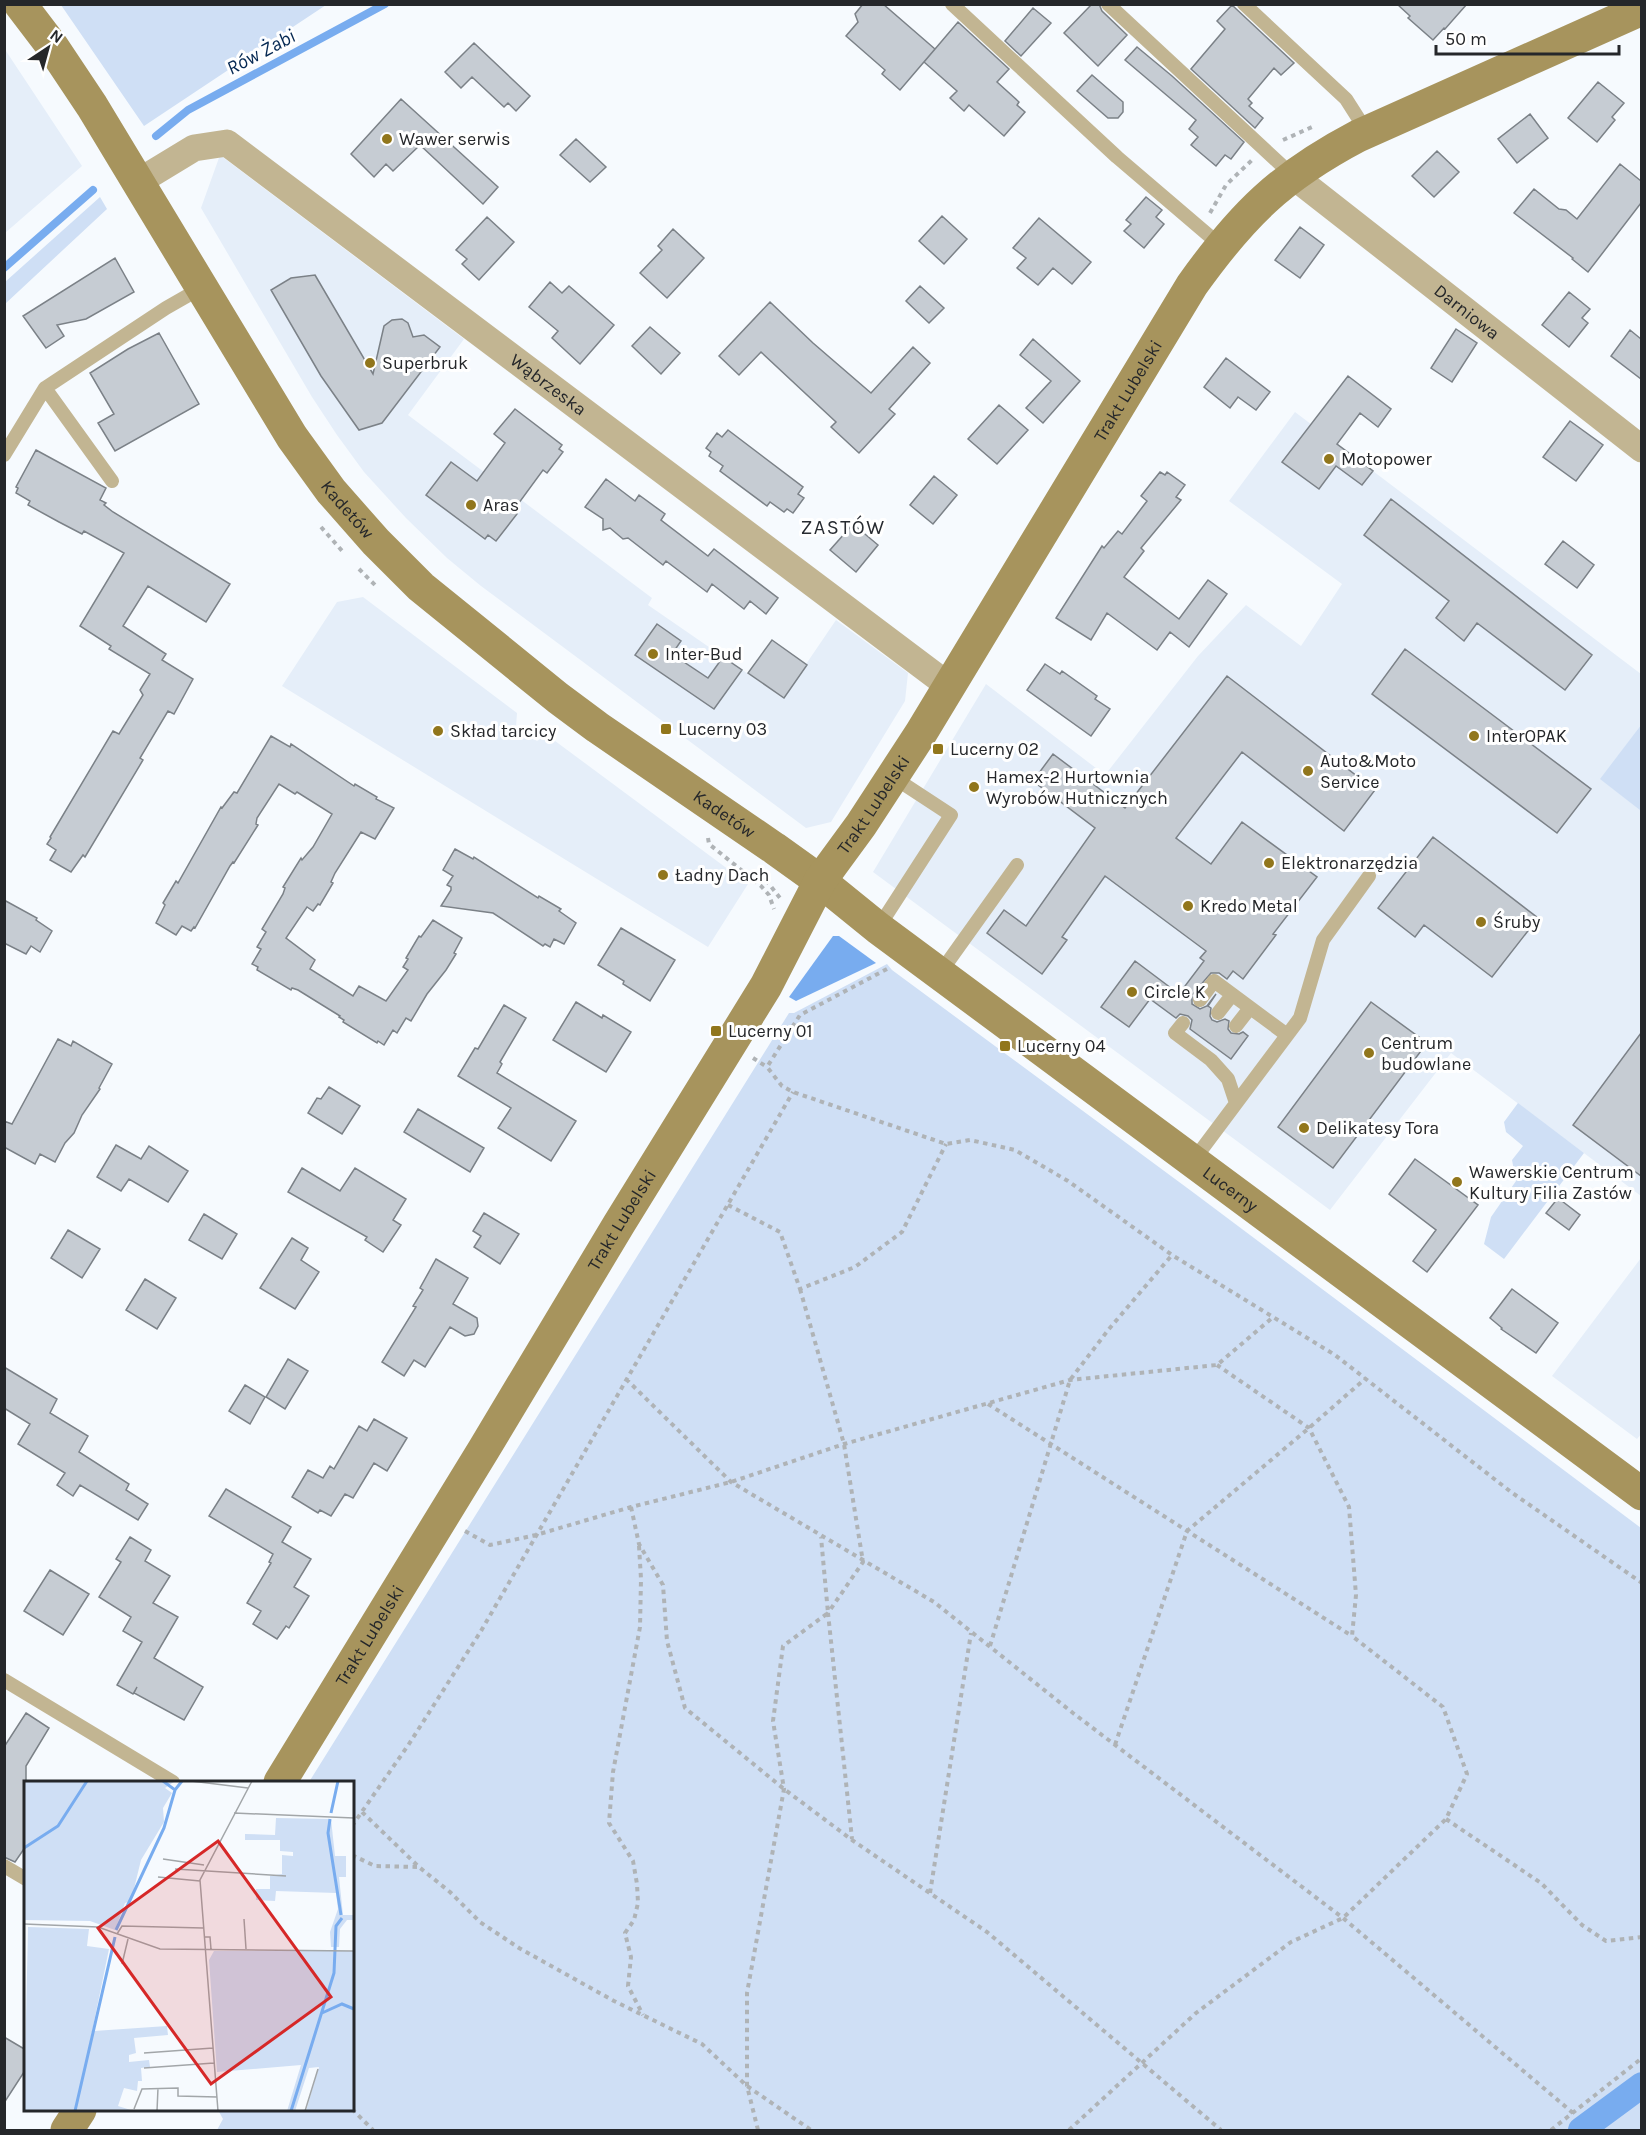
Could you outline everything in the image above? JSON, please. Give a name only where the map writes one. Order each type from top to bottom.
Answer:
[{"type":"street","name":"Kadetów","points":[[20,4],[52,46],[92,106],[292,437],[332,491],[376,543],[421,586],[493,646],[597,727],[820,881]]},
{"type":"street","name":"Trakt Lubelski","points":[[281,1781],[766,986],[820,881],[893,777],[1192,285],[1220,245],[1259,203],[1292,175],[1331,150],[1641,9]]},
{"type":"street","name":"Wąbrzeska","points":[[138,182],[194,148],[227,143],[949,686]]},
{"type":"street","name":"Darniowa","points":[[1292,175],[1641,449]]},
{"type":"street","name":"Lucerny","points":[[820,881],[878,928],[1641,1494]]},
{"type":"street","points":[[67,2130],[79,2111]]},
{"type":"lane","points":[[952,4],[1117,157],[1220,245]]},
{"type":"lane","points":[[1108,4],[1292,175]]},
{"type":"lane","points":[[1244,4],[1346,99],[1367,132]]},
{"type":"lane","points":[[4,455],[45,388],[166,308],[201,288]]},
{"type":"lane","points":[[45,388],[112,481]]},
{"type":"lane","points":[[878,928],[951,815],[893,777]]},
{"type":"lane","points":[[940,974],[1017,865]]},
{"type":"lane","points":[[1193,1161],[1300,1018],[1323,940],[1369,876]]},
{"type":"lane","points":[[1200,1000],[1214,981],[1287,1035]]},
{"type":"lane","points":[[1218,1013],[1232,995]]},
{"type":"lane","points":[[1236,1026],[1250,1008]]},
{"type":"lane","points":[[1183,1023],[1175,1033],[1197,1041],[1215,1055],[1228,1079],[1236,1103]]},
{"type":"lane","points":[[4,1680],[171,1781]]},
{"type":"lane","points":[[4,1866],[24,1878]]},
{"type":"path","points":[[708,837],[724,849]]},
{"type":"path","points":[[762,876],[775,890],[784,907],[802,918]]},
{"type":"path","points":[[897,963],[800,1015],[767,1067],[782,1086],[793,1092],[946,1144],[970,1140],[1015,1150],[1068,1181],[1173,1255],[1335,1355],[1511,1492],[1641,1583]]},
{"type":"path","points":[[354,1823],[410,1744],[469,1650],[793,1092]]},
{"type":"path","points":[[800,1289],[855,1267],[902,1232],[946,1144]]},
{"type":"path","points":[[728,1204],[780,1232],[800,1289],[844,1444],[863,1562],[828,1613],[783,1646],[773,1721],[784,1789],[747,1993],[747,2086],[758,2130]]},
{"type":"path","points":[[990,1647],[1070,1380],[1109,1329],[1173,1255]]},
{"type":"path","points":[[464,1531],[490,1545],[536,1536],[631,1507],[731,1482],[844,1444],[1070,1380],[1217,1365],[1272,1318]]},
{"type":"path","points":[[1217,1365],[1310,1428],[1349,1507],[1356,1595],[1352,1636]]},
{"type":"path","points":[[1115,1745],[1187,1531],[1310,1428],[1365,1378]]},
{"type":"path","points":[[626,1379],[731,1482],[934,1602],[1115,1745],[1343,1918],[1573,2113]]},
{"type":"path","points":[[987,1403],[1352,1636],[1443,1707],[1467,1774],[1446,1819],[1343,1918],[1291,1942],[1196,2013],[1069,2130]]},
{"type":"path","points":[[631,1507],[639,1544],[640,1627],[613,1772],[609,1822],[633,1861],[638,1903],[634,1920],[625,1933],[631,1957],[628,1986],[644,2016]]},
{"type":"path","points":[[821,1536],[852,1840]]},
{"type":"path","points":[[639,1544],[663,1585],[667,1641],[685,1708],[784,1789],[852,1840],[987,1932],[1221,2130]]},
{"type":"path","points":[[930,1893],[972,1632]]},
{"type":"path","points":[[362,1812],[480,1922],[519,1948],[644,2016],[702,2044],[747,2086],[811,2130]]},
{"type":"path","points":[[1446,1819],[1541,1883],[1582,1925],[1606,1941],[1641,1937]]},
{"type":"path","points":[[354,1856],[375,1866],[419,1867]]},
{"type":"path","points":[[1551,2130],[1641,2058]]},
{"type":"path","points":[[354,2111],[369,2128],[374,2130]]},
{"type":"shaded area","points":[[61,5],[326,5],[144,126]]},
{"type":"shaded area","points":[[4,48],[82,166],[5,233],[4,233]]},
{"type":"shaded area","points":[[220,155],[464,339],[408,415],[652,598],[648,605],[783,698],[836,620],[908,673],[905,701],[831,822],[806,828],[481,586],[447,558],[406,518],[364,472],[337,435],[312,397],[201,208]]},
{"type":"shaded area","points":[[100,197],[107,209],[5,304],[5,282]]},
{"type":"shaded area","points":[[1295,412],[1641,674],[1641,725],[1601,779],[1641,811],[1641,1196],[1451,1053],[1330,1210],[873,872],[986,684],[1105,775],[1198,656],[1246,605],[1301,646],[1342,584],[1229,501]]},
{"type":"shaded area","name":"Skład tarcicy","points":[[363,597],[517,713],[516,727],[537,741],[547,735],[748,884],[708,947],[282,686],[337,602]]},
{"type":"shaded area","points":[[1641,725],[1641,811],[1600,779]]},
{"type":"shaded area","points":[[887,964],[892,970],[1641,1528],[1641,2130],[217,2130],[223,2119],[219,2111],[354,2111],[354,1781],[310,1781],[789,1013],[794,1013]]},
{"type":"shaded area","points":[[1518,1103],[1584,1153],[1504,1259],[1484,1244],[1491,1217],[1516,1181],[1512,1160],[1523,1146],[1506,1132],[1504,1122]]},
{"type":"shaded area","points":[[1641,1258],[1642,1433],[1637,1439],[1552,1376]]},
{"type":"water","points":[[833,936],[839,936],[876,963],[796,1001],[789,997]]},
{"type":"building","points":[[863,4],[883,4],[935,49],[900,90],[882,74],[885,70],[846,36],[858,22],[855,14]]},
{"type":"building","points":[[1092,4],[1099,4],[1102,11],[1127,35],[1098,66],[1064,33]]},
{"type":"building","points":[[1397,4],[1467,4],[1433,40],[1408,18],[1410,16]]},
{"type":"building","points":[[1232,5],[1294,63],[1281,75],[1274,68],[1248,99],[1252,103],[1249,106],[1263,118],[1255,128],[1191,69],[1225,29],[1217,21]]},
{"type":"building","points":[[1033,8],[1051,23],[1021,56],[1005,41]]},
{"type":"building","points":[[958,22],[1009,69],[997,82],[1019,102],[1017,105],[1025,112],[1004,136],[969,105],[964,111],[950,98],[957,91],[924,62]]},
{"type":"building","points":[[474,43],[530,96],[516,111],[508,103],[504,107],[472,77],[461,88],[445,72]]},
{"type":"building","points":[[1137,47],[1244,142],[1231,159],[1225,155],[1216,166],[1191,145],[1198,137],[1189,129],[1196,120],[1125,60]]},
{"type":"building","points":[[1092,75],[1123,102],[1123,112],[1118,118],[1108,118],[1077,91]]},
{"type":"building","points":[[1598,82],[1624,103],[1612,117],[1615,120],[1597,142],[1568,118]]},
{"type":"building","points":[[401,99],[498,187],[483,204],[420,145],[393,171],[386,164],[374,177],[351,154]]},
{"type":"building","points":[[1530,114],[1548,138],[1517,163],[1498,139]]},
{"type":"building","points":[[576,139],[606,167],[590,182],[560,155]]},
{"type":"building","points":[[1437,151],[1459,172],[1434,197],[1412,176]]},
{"type":"building","points":[[1620,164],[1641,181],[1641,203],[1588,272],[1514,213],[1534,189],[1559,209],[1566,210],[1577,219]]},
{"type":"building","points":[[1146,197],[1162,210],[1156,217],[1164,224],[1144,248],[1124,231],[1131,224],[1126,220]]},
{"type":"building","points":[[942,216],[967,239],[944,264],[919,241]]},
{"type":"building","points":[[487,217],[514,242],[479,280],[462,264],[467,259],[456,250]]},
{"type":"building","points":[[1039,218],[1091,262],[1072,284],[1053,268],[1038,285],[1017,268],[1026,258],[1013,248]]},
{"type":"building","points":[[1300,227],[1324,245],[1300,278],[1275,260]]},
{"type":"building","points":[[673,229],[704,258],[667,298],[640,273],[662,250],[658,246]]},
{"type":"building","points":[[115,258],[134,292],[86,319],[57,325],[64,336],[46,348],[23,316]]},
{"type":"building","name":"Superbruk","points":[[315,275],[373,374],[384,326],[392,320],[402,319],[408,323],[413,337],[424,335],[440,347],[382,423],[359,430],[321,376],[271,290],[291,278]]},
{"type":"building","points":[[550,282],[562,293],[569,286],[614,325],[580,364],[552,338],[558,331],[529,307]]},
{"type":"building","points":[[920,286],[944,308],[929,323],[906,301]]},
{"type":"building","points":[[1569,292],[1590,309],[1582,318],[1588,323],[1569,347],[1542,325]]},
{"type":"building","points":[[770,302],[871,393],[913,347],[930,363],[889,409],[895,414],[859,453],[831,427],[836,422],[761,352],[739,375],[719,356]]},
{"type":"building","points":[[650,327],[680,353],[661,374],[632,346]]},
{"type":"building","points":[[1456,329],[1477,343],[1452,382],[1431,368]]},
{"type":"building","points":[[1630,330],[1641,339],[1641,379],[1611,356]]},
{"type":"building","points":[[159,333],[199,404],[115,451],[98,423],[114,414],[90,373]]},
{"type":"building","points":[[1033,339],[1080,381],[1043,423],[1026,408],[1051,381],[1020,355]]},
{"type":"building","points":[[1226,358],[1270,392],[1256,410],[1238,397],[1230,408],[1204,387]]},
{"type":"building","points":[[1348,376],[1391,409],[1378,427],[1360,413],[1337,444],[1373,471],[1362,485],[1336,466],[1319,489],[1282,462]]},
{"type":"building","points":[[999,405],[1028,430],[997,464],[968,439]]},
{"type":"building","points":[[515,409],[562,445],[559,449],[563,452],[547,473],[543,470],[513,511],[517,514],[496,541],[488,535],[485,539],[426,495],[451,462],[477,481],[505,443],[494,434]]},
{"type":"building","points":[[1570,421],[1603,445],[1576,481],[1543,457]]},
{"type":"building","points":[[728,430],[803,487],[798,494],[804,498],[793,513],[787,509],[784,512],[770,502],[767,506],[720,471],[723,466],[709,456],[711,452],[706,448],[717,433],[722,437]]},
{"type":"building","points":[[36,450],[106,488],[100,500],[106,503],[104,505],[113,512],[230,584],[206,622],[148,586],[123,626],[166,654],[162,660],[193,679],[174,714],[168,711],[140,758],[143,760],[85,857],[83,855],[71,872],[50,860],[56,850],[47,844],[113,731],[119,734],[143,695],[140,690],[150,674],[109,649],[111,646],[80,626],[124,553],[28,505],[30,501],[16,493],[18,488],[16,487]]},
{"type":"building","points":[[1160,472],[1165,475],[1167,472],[1185,485],[1176,497],[1181,500],[1141,548],[1144,551],[1124,577],[1179,619],[1208,580],[1227,594],[1189,647],[1170,632],[1157,650],[1107,613],[1091,640],[1056,618],[1102,546],[1104,548],[1118,531],[1122,534],[1147,501],[1141,496]]},
{"type":"building","points":[[934,476],[957,495],[933,524],[910,505]]},
{"type":"building","points":[[606,479],[635,501],[639,495],[665,514],[661,520],[708,556],[714,549],[778,598],[766,614],[750,601],[744,609],[712,584],[707,592],[666,561],[663,565],[628,538],[623,539],[610,528],[603,530],[603,519],[585,507]]},
{"type":"building","points":[[1391,499],[1592,655],[1565,690],[1477,623],[1464,641],[1436,618],[1449,601],[1364,535]]},
{"type":"building","points":[[853,524],[878,545],[856,572],[830,550]]},
{"type":"building","points":[[1563,541],[1594,565],[1577,588],[1545,564]]},
{"type":"building","points":[[657,624],[681,641],[672,654],[708,678],[723,657],[742,670],[714,709],[635,655]]},
{"type":"building","points":[[772,640],[807,665],[784,698],[748,673]]},
{"type":"building","name":"InterOPAK","points":[[1405,649],[1591,789],[1557,833],[1372,694]]},
{"type":"building","points":[[1045,664],[1060,674],[1062,671],[1097,696],[1095,699],[1110,709],[1091,736],[1027,690]]},
{"type":"building","points":[[1227,676],[1375,790],[1344,831],[1242,752],[1176,838],[1211,864],[1242,822],[1317,877],[1273,934],[1276,935],[1243,979],[1233,971],[1227,979],[1219,973],[1211,973],[1192,995],[1192,1004],[1200,1009],[1207,1006],[1216,994],[1208,1006],[1211,1008],[1212,1020],[1217,1022],[1225,1019],[1229,1021],[1228,1029],[1231,1033],[1243,1032],[1248,1036],[1231,1059],[1190,1029],[1192,1020],[1188,1016],[1180,1014],[1176,1018],[1150,999],[1129,1027],[1101,1007],[1135,961],[1179,994],[1204,961],[1200,958],[1206,951],[1105,876],[1062,937],[1067,940],[1042,974],[987,933],[1004,910],[1026,926],[1095,828],[1033,781],[1053,754],[1125,808]]},
{"type":"building","points":[[271,736],[290,747],[291,744],[354,786],[355,784],[394,808],[375,839],[361,832],[335,873],[331,882],[333,883],[320,905],[318,904],[313,911],[307,907],[286,938],[315,960],[310,969],[353,996],[359,986],[386,1001],[408,970],[403,967],[408,959],[406,958],[419,936],[421,937],[433,920],[462,938],[454,953],[456,954],[411,1021],[406,1018],[397,1033],[393,1030],[384,1045],[343,1022],[340,1016],[298,990],[292,988],[291,990],[257,970],[258,967],[252,964],[261,949],[257,947],[266,932],[262,929],[283,894],[285,888],[283,887],[301,858],[302,860],[313,847],[332,814],[297,792],[295,794],[279,784],[257,818],[256,824],[258,825],[230,866],[195,928],[191,931],[182,926],[176,935],[156,923],[165,905],[163,903],[176,881],[178,883],[221,807],[234,792],[237,793]]},
{"type":"building","name":"Śruby","points":[[1433,837],[1538,918],[1492,977],[1424,925],[1415,937],[1378,908]]},
{"type":"building","points":[[455,849],[473,859],[474,857],[538,898],[539,896],[561,909],[559,911],[576,923],[564,944],[554,939],[550,947],[545,944],[543,946],[493,913],[441,906],[451,890],[451,887],[447,885],[453,876],[443,870]]},
{"type":"building","points":[[4,900],[37,918],[36,920],[52,931],[40,952],[31,946],[26,954],[4,943]]},
{"type":"building","points":[[621,928],[675,960],[650,1001],[598,965]]},
{"type":"building","points":[[576,1002],[631,1032],[606,1072],[553,1040]]},
{"type":"building","points":[[1371,1002],[1427,1043],[1333,1168],[1278,1127]]},
{"type":"building","points":[[504,1005],[526,1018],[500,1062],[502,1064],[497,1073],[576,1121],[551,1161],[498,1128],[511,1108],[458,1076],[475,1048],[478,1049]]},
{"type":"building","points":[[1641,1033],[1641,1176],[1573,1125]]},
{"type":"building","points":[[58,1039],[71,1046],[73,1041],[112,1064],[100,1089],[55,1162],[40,1154],[35,1164],[4,1147],[4,1121],[12,1124]]},
{"type":"building","points":[[329,1087],[360,1106],[342,1134],[308,1113],[317,1098],[321,1099]]},
{"type":"building","points":[[418,1109],[484,1148],[470,1172],[404,1132]]},
{"type":"building","points":[[116,1145],[141,1159],[149,1146],[188,1171],[168,1202],[129,1179],[121,1191],[97,1177]]},
{"type":"building","points":[[1415,1159],[1478,1205],[1427,1272],[1413,1261],[1436,1230],[1389,1194]]},
{"type":"building","points":[[302,1168],[340,1191],[355,1168],[406,1199],[393,1220],[401,1225],[383,1252],[365,1240],[367,1237],[288,1192]]},
{"type":"building","points":[[1558,1198],[1580,1215],[1569,1230],[1546,1213]]},
{"type":"building","points":[[484,1213],[519,1234],[500,1264],[474,1247],[481,1236],[473,1231]]},
{"type":"building","points":[[204,1214],[237,1234],[222,1259],[189,1240]]},
{"type":"building","points":[[68,1230],[100,1249],[82,1278],[51,1258]]},
{"type":"building","points":[[292,1238],[308,1248],[301,1260],[319,1272],[295,1309],[260,1288]]},
{"type":"building","points":[[436,1259],[468,1278],[453,1304],[477,1318],[478,1326],[474,1334],[465,1336],[450,1327],[425,1367],[414,1360],[404,1376],[382,1362],[416,1307],[413,1306],[423,1290],[420,1288]]},
{"type":"building","points":[[145,1279],[176,1298],[157,1329],[126,1310]]},
{"type":"building","points":[[1512,1289],[1558,1323],[1536,1353],[1501,1329],[1490,1318]]},
{"type":"building","points":[[288,1359],[308,1371],[285,1409],[266,1397]]},
{"type":"building","points":[[4,1367],[57,1399],[50,1413],[88,1436],[79,1452],[129,1484],[126,1490],[148,1504],[138,1520],[80,1485],[73,1496],[57,1485],[65,1473],[18,1444],[30,1424],[4,1408]]},
{"type":"building","points":[[245,1385],[265,1397],[250,1424],[229,1411]]},
{"type":"building","points":[[374,1419],[407,1438],[387,1471],[374,1463],[353,1498],[345,1494],[331,1516],[320,1510],[318,1513],[292,1497],[308,1470],[323,1478],[330,1466],[334,1469],[359,1426],[367,1431]]},
{"type":"building","points":[[226,1489],[291,1527],[282,1542],[311,1559],[294,1587],[309,1596],[289,1628],[286,1626],[277,1639],[253,1624],[261,1611],[247,1603],[271,1563],[269,1562],[273,1554],[209,1516]]},
{"type":"building","points":[[130,1537],[151,1550],[145,1561],[170,1576],[153,1603],[178,1617],[154,1658],[203,1687],[184,1720],[134,1693],[137,1687],[133,1694],[117,1685],[142,1642],[123,1631],[131,1617],[99,1597],[121,1562],[116,1559]]},
{"type":"building","points":[[50,1570],[89,1594],[63,1635],[24,1611]]},
{"type":"building","points":[[26,1713],[49,1728],[26,1766],[24,1849],[15,1862],[4,1857],[4,1747]]},
{"type":"building","points":[[4,2037],[24,2049],[24,2072],[4,2103]]},
{"type":"waterway","name":"Rów Żabi","points":[[156,136],[188,110],[385,4]]},
{"type":"waterway","name":"Rów Żabi","points":[[4,268],[93,190]]},
{"type":"waterway","points":[[1581,2130],[1642,2085]]},
{"type":"place","name":"Wawer serwis","points":[[387,139]]},
{"type":"place","name":"Superbruk","points":[[370,363]]},
{"type":"place","name":"Motopower","points":[[1329,459]]},
{"type":"place","name":"Aras","points":[[471,505]]},
{"type":"place","name":"Inter-Bud","points":[[653,654]]},
{"type":"place","name":"Lucerny 03","points":[[666,729]]},
{"type":"place","name":"Skład tarcicy","points":[[438,731]]},
{"type":"place","name":"InterOPAK","points":[[1474,736]]},
{"type":"place","name":"Lucerny 02","points":[[938,749]]},
{"type":"place","name":"Auto&Moto Service","points":[[1308,771]]},
{"type":"place","name":"Hamex-2 Hurtownia Wyrobów Hutnicznych","points":[[974,787]]},
{"type":"place","name":"Elektronarzędzia","points":[[1269,863]]},
{"type":"place","name":"Ładny Dach","points":[[663,875]]},
{"type":"place","name":"Kredo Metal","points":[[1188,906]]},
{"type":"place","name":"Śruby","points":[[1481,922]]},
{"type":"place","name":"Circle K","points":[[1132,992]]},
{"type":"place","name":"Lucerny 01","points":[[716,1031]]},
{"type":"place","name":"Lucerny 04","points":[[1005,1046]]},
{"type":"place","name":"Centrum budowlane","points":[[1369,1053]]},
{"type":"place","name":"Delikatesy Tora","points":[[1304,1128]]},
{"type":"place","name":"Wawerskie Centrum Kultury Filia Zastów","points":[[1457,1182]]},
{"type":"district","name":"ZASTÓW","points":[[843,527]]}]
